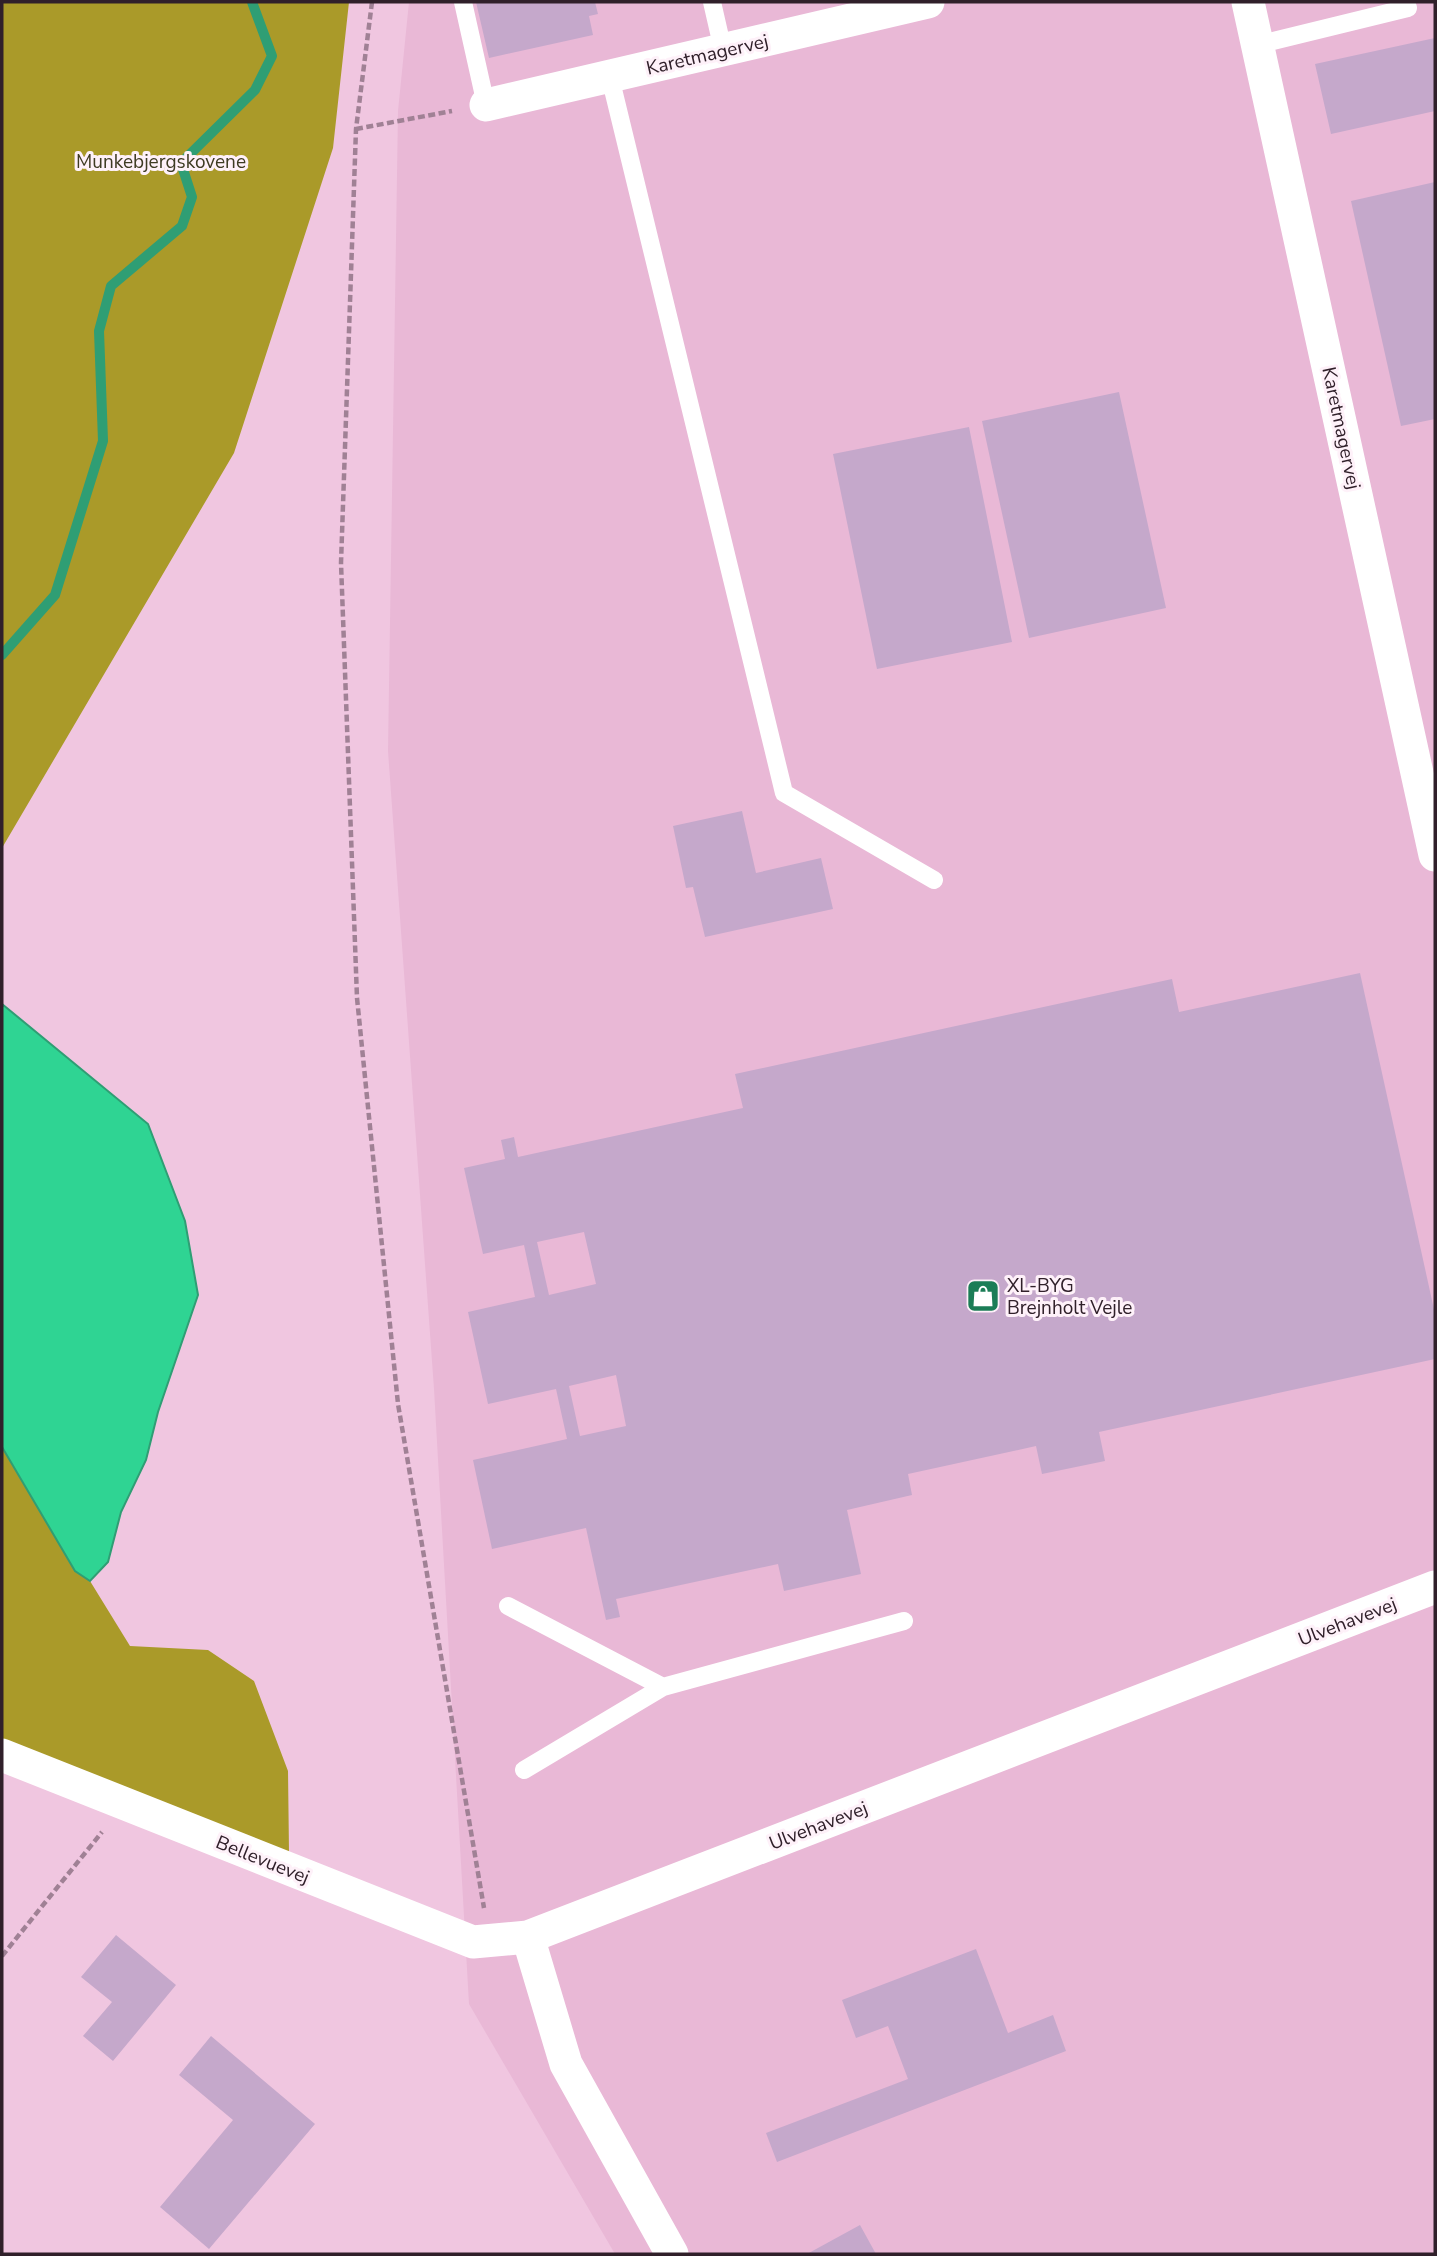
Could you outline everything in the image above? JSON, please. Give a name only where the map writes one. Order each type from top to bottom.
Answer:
[{"type":"street","name":"Karetmagervej","points":[[486,105],[723,50],[871,8],[928,2]]},
{"type":"street","name":"Karetmagervej","points":[[1248,2],[1435,855]]},
{"type":"street","name":"Ulvehavevej","points":[[528,1937],[1435,1587]]},
{"type":"street","name":"Bellevuevej","points":[[2,1755],[472,1942],[528,1937]]},
{"type":"street","points":[[528,1937],[566,2064],[672,2254]]},
{"type":"lane","points":[[463,2],[486,105]]},
{"type":"lane","points":[[712,2],[723,50]]},
{"type":"lane","points":[[1258,45],[1408,8]]},
{"type":"lane","points":[[610,77],[784,793],[934,880]]},
{"type":"lane","points":[[509,1606],[663,1687]]},
{"type":"lane","points":[[524,1770],[663,1687],[904,1622]]},
{"type":"path","points":[[372,2],[356,129],[341,563],[357,998],[398,1405],[483,1907],[528,1937]]},
{"type":"path","points":[[356,129],[486,105]]},
{"type":"path","points":[[2,1956],[124,1804]]},
{"type":"shaded area","points":[[409,2],[1435,2],[1435,2254],[615,2254],[469,2004],[434,1389],[388,751],[398,111]]},
{"type":"shaded area","points":[[2,1004],[148,1124],[185,1221],[198,1295],[158,1412],[146,1460],[121,1512],[108,1562],[90,1581],[75,1571],[2,1447]]},
{"type":"green space","name":"Munkebjergskovene","points":[[2,2],[349,2],[333,148],[234,453],[2,848]]},
{"type":"green space","points":[[2,1447],[75,1571],[90,1581],[130,1646],[208,1650],[254,1681],[288,1771],[289,1852],[2,1741]]},
{"type":"building","points":[[476,2],[595,2],[598,14],[589,16],[593,35],[489,58]]},
{"type":"building","points":[[1435,38],[1435,111],[1331,134],[1315,64]]},
{"type":"building","points":[[1435,182],[1435,419],[1401,426],[1351,201]]},
{"type":"building","points":[[1119,392],[1166,608],[1029,638],[982,421]]},
{"type":"building","points":[[969,427],[1012,642],[877,669],[833,454]]},
{"type":"building","points":[[742,811],[756,873],[821,858],[833,909],[705,937],[693,887],[686,888],[673,826]]},
{"type":"building","name":"XL-BYG Brejnholt Vejle","points":[[1360,973],[1435,1314],[1435,1359],[1099,1432],[1105,1461],[1042,1474],[1036,1446],[908,1474],[912,1495],[847,1510],[861,1574],[784,1591],[778,1564],[616,1599],[620,1617],[606,1620],[586,1528],[492,1549],[473,1460],[567,1439],[556,1389],[488,1404],[468,1312],[535,1297],[524,1245],[483,1254],[464,1168],[505,1159],[501,1140],[514,1137],[518,1157],[743,1108],[735,1074],[1172,979],[1179,1012]],"holes":[[[584,1232],[596,1284],[549,1295],[537,1242]],[[616,1375],[626,1426],[580,1436],[569,1386]]]},
{"type":"building","points":[[116,1935],[176,1985],[113,2061],[83,2036],[112,2002],[81,1977]]},
{"type":"building","points":[[976,1949],[1008,2033],[1053,2015],[1066,2051],[777,2162],[766,2133],[908,2079],[888,2026],[856,2038],[842,2000]]},
{"type":"building","points":[[211,2036],[315,2124],[209,2249],[160,2207],[233,2120],[179,2075]]},
{"type":"building","points":[[860,2225],[876,2254],[807,2254]]},
{"type":"waterway","points":[[2,655],[55,595],[103,441],[99,331],[111,286],[182,226],[192,197],[181,163],[255,90],[272,56],[252,2]]},
{"type":"place","name":"XL-BYG Brejnholt Vejle","points":[[983,1296]]}]
